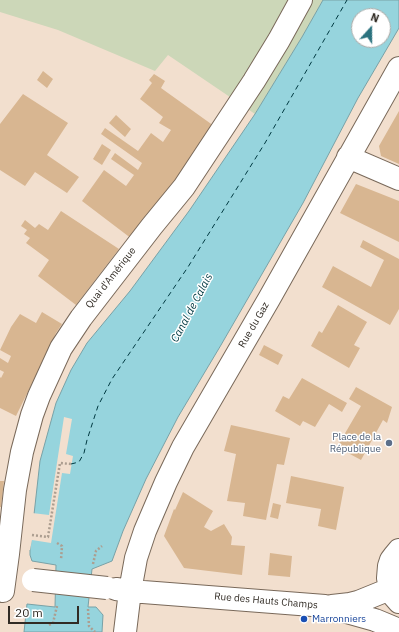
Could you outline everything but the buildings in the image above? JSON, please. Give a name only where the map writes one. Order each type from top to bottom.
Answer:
[{"type":"street","name":"Quai d'Amérique","points":[[2,585],[8,554],[15,490],[22,452],[39,396],[61,348],[81,318],[184,187],[254,81],[301,0]]},
{"type":"street","name":"Rue du Gaz","points":[[125,632],[136,558],[145,531],[183,447],[269,299],[399,68]]},
{"type":"street","points":[[348,158],[399,179]]},
{"type":"street","points":[[325,606],[337,606],[394,596],[388,578],[389,566],[399,550]]},
{"type":"street","name":"Rue des Hauts Champs","points":[[2,585],[33,580],[130,591],[325,606],[375,620],[399,630]]},
{"type":"path","points":[[29,535],[48,538],[60,463],[71,464]]},
{"type":"green space","points":[[0,0],[323,0],[255,114],[168,55],[155,71],[58,30],[0,12]]},
{"type":"water","name":"Canal de Calais","points":[[323,0],[399,0],[399,28],[391,42],[391,8],[351,8],[351,48],[387,48],[358,98],[303,203],[178,417],[146,479],[123,531],[112,561],[92,569],[88,607],[96,607],[103,615],[102,632],[24,632],[27,604],[55,607],[56,565],[32,561],[30,550],[40,461],[56,403],[71,370],[87,343],[130,291],[189,211],[255,114]]},
{"type":"pier","points":[[64,417],[72,419],[66,454],[73,456],[70,474],[62,473],[51,543],[32,540],[30,550],[28,550],[32,513],[49,515]]},
{"type":"ferry route","points":[[71,464],[79,462],[84,453],[98,406],[112,379],[188,267],[265,143],[347,0]]},
{"type":"place","name":"Place de la République","points":[[389,443]]},
{"type":"place","name":"Marronniers","points":[[304,619]]}]
